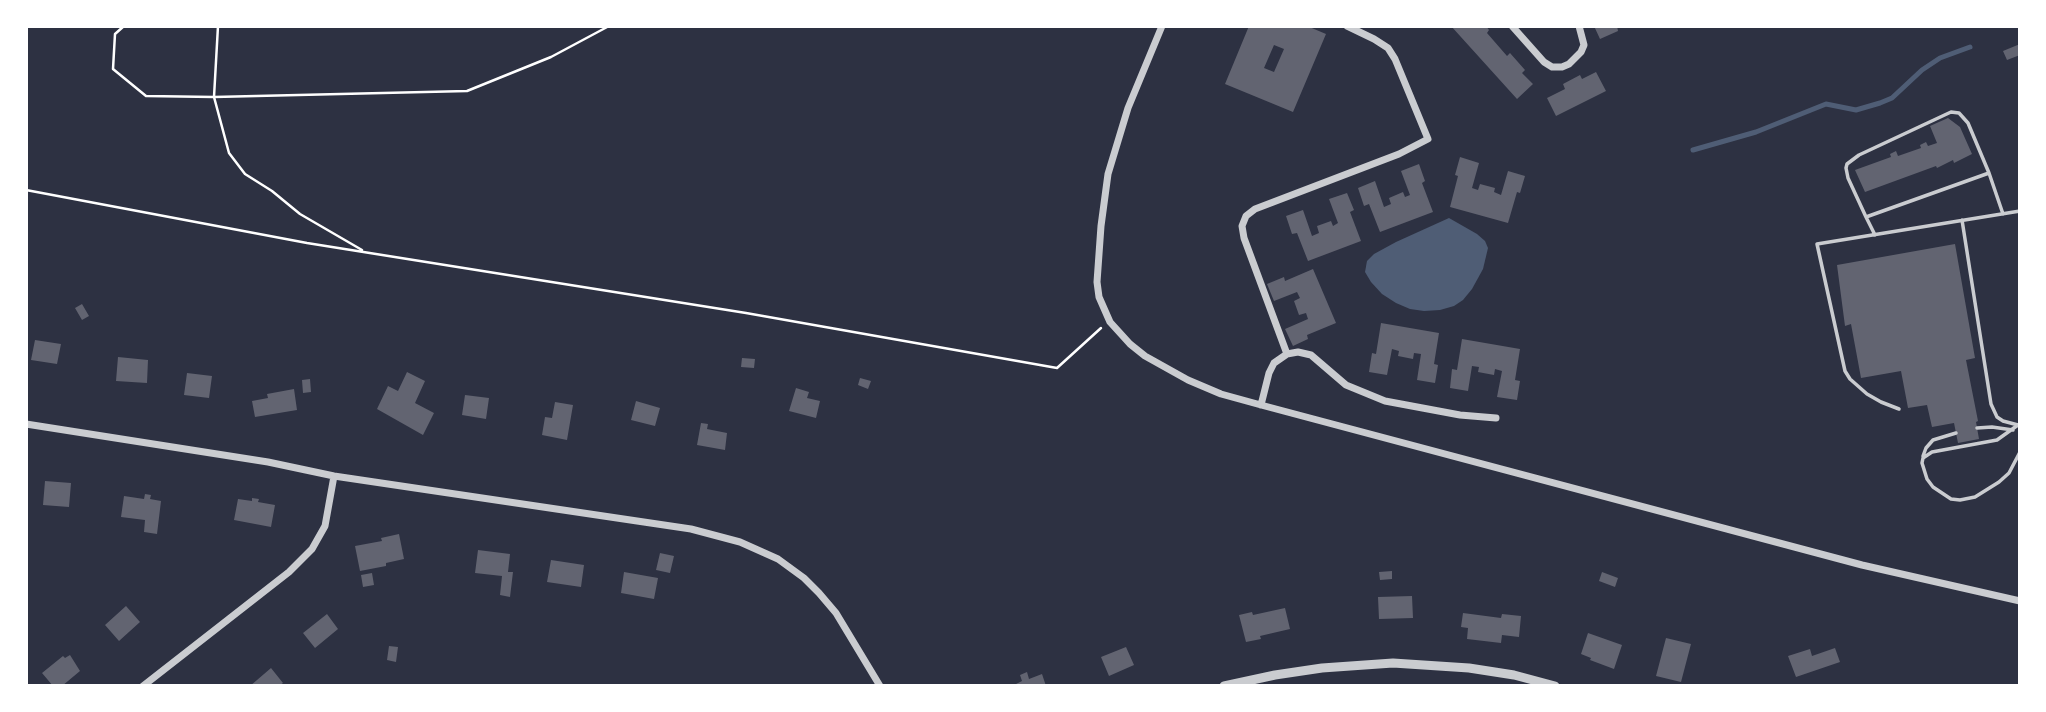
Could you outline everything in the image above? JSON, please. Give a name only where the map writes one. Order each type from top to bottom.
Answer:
[{"type":"street","points":[[1162,26],[1128,108],[1108,174],[1097,282],[1099,297],[1110,320],[1130,344],[1163,367],[1221,394],[1261,405],[1862,565],[2020,601]]},
{"type":"street","points":[[1287,354],[1244,239],[1242,226],[1246,216],[1255,209],[1399,155],[1428,139],[1388,48],[1347,26]]},
{"type":"street","points":[[1512,26],[1552,67],[1569,64],[1581,52],[1584,44],[1578,26]]},
{"type":"street","points":[[1261,405],[1274,363],[1287,354],[1298,352],[1311,355],[1346,385],[1385,401],[1460,415],[1496,418]]},
{"type":"street","points":[[26,424],[334,476],[691,529],[740,542],[778,559],[820,593],[836,613],[880,686]]},
{"type":"street","points":[[143,686],[289,572],[312,549],[325,526],[334,476]]},
{"type":"street","points":[[1224,686],[1322,668],[1392,663],[1469,668],[1555,686]]},
{"type":"lane","points":[[1875,235],[1846,172],[1847,164],[1860,155],[1951,112],[1959,113],[1968,123],[2003,214]]},
{"type":"lane","points":[[1866,217],[1989,173]]},
{"type":"lane","points":[[1899,409],[1867,394],[1845,371],[1817,244],[2020,211]]},
{"type":"lane","points":[[1962,220],[1991,404],[1997,417],[2019,425]]},
{"type":"lane","points":[[1923,458],[1932,452],[1997,440],[2019,425]]},
{"type":"lane","points":[[1977,428],[1992,426],[2013,430]]},
{"type":"lane","points":[[1956,433],[1931,442],[1923,458],[1923,470],[1933,488],[1951,499],[1975,497],[1999,482],[2009,473],[2020,452]]},
{"type":"path","points":[[124,26],[115,34],[113,69],[146,96],[214,97],[467,91],[551,57],[609,26]]},
{"type":"path","points":[[218,26],[214,97],[229,153],[245,174],[272,191],[300,214],[364,251]]},
{"type":"path","points":[[26,190],[307,243],[746,313],[1057,368],[1110,320]]},
{"type":"water","points":[[1449,218],[1477,234],[1488,248],[1483,269],[1463,300],[1440,310],[1424,311],[1410,309],[1382,294],[1365,272],[1367,261],[1396,242]]},
{"type":"building","points":[[1249,26],[1307,26],[1326,34],[1293,112],[1225,84]],"holes":[[[1274,45],[1284,49],[1274,72],[1264,68]]]},
{"type":"building","points":[[1451,26],[1486,26],[1489,30],[1487,33],[1507,56],[1510,53],[1525,70],[1522,73],[1533,84],[1517,99]]},
{"type":"building","points":[[1594,26],[1617,26],[1618,31],[1600,39]]},
{"type":"building","points":[[2020,44],[2020,55],[2007,60],[2003,51]]},
{"type":"building","points":[[1596,72],[1606,91],[1556,116],[1547,98],[1565,89],[1563,84],[1580,75],[1582,79]]},
{"type":"building","points":[[1948,118],[1960,127],[1972,154],[1954,163],[1953,160],[1865,192],[1855,170],[1891,157],[1890,154],[1896,151],[1898,156],[1921,148],[1920,145],[1926,142],[1928,146],[1937,143],[1930,126]]},
{"type":"building","points":[[1460,157],[1479,163],[1472,188],[1478,190],[1480,184],[1495,188],[1494,192],[1501,195],[1508,171],[1525,176],[1508,223],[1450,207]]},
{"type":"building","points":[[1419,164],[1425,181],[1422,183],[1433,212],[1380,232],[1369,204],[1364,206],[1358,188],[1375,181],[1384,207],[1391,204],[1389,198],[1403,192],[1405,197],[1410,195],[1401,171]]},
{"type":"building","points":[[1347,193],[1354,210],[1350,212],[1361,241],[1308,261],[1297,233],[1292,234],[1286,216],[1303,210],[1312,236],[1319,233],[1317,226],[1331,221],[1333,226],[1338,223],[1329,199]]},
{"type":"building","points":[[1955,244],[1975,358],[1966,360],[1979,439],[1958,443],[1954,423],[1932,427],[1927,405],[1908,408],[1901,371],[1861,378],[1851,324],[1845,326],[1837,265]]},
{"type":"building","points":[[1313,269],[1336,323],[1307,335],[1308,339],[1293,346],[1285,329],[1308,319],[1306,313],[1299,315],[1294,301],[1300,298],[1297,292],[1274,301],[1267,284],[1284,277],[1285,281]]},
{"type":"building","points":[[82,304],[89,316],[82,320],[75,308]]},
{"type":"building","points":[[1381,323],[1439,333],[1434,364],[1438,365],[1435,383],[1417,380],[1421,354],[1414,353],[1413,359],[1398,356],[1399,351],[1392,349],[1387,375],[1369,372],[1372,353],[1376,354]]},
{"type":"building","points":[[1462,339],[1520,349],[1515,380],[1520,381],[1517,400],[1497,397],[1502,371],[1495,369],[1494,375],[1478,372],[1479,367],[1472,366],[1468,391],[1450,388],[1452,369],[1457,370]]},
{"type":"building","points":[[35,340],[61,344],[57,364],[31,360]]},
{"type":"building","points":[[118,357],[148,360],[147,383],[116,381]]},
{"type":"building","points":[[742,358],[755,359],[754,368],[741,367]]},
{"type":"building","points":[[407,372],[425,381],[415,403],[434,413],[423,435],[377,409],[388,386],[398,391]]},
{"type":"building","points":[[187,373],[212,376],[209,398],[184,395]]},
{"type":"building","points":[[860,378],[871,381],[868,389],[858,385]]},
{"type":"building","points":[[310,379],[311,392],[303,393],[302,380]]},
{"type":"building","points":[[796,388],[809,392],[807,398],[820,401],[816,418],[789,411]]},
{"type":"building","points":[[294,389],[297,410],[255,417],[252,401],[268,398],[267,394]]},
{"type":"building","points":[[465,395],[489,398],[486,419],[462,415]]},
{"type":"building","points":[[636,401],[660,408],[655,426],[631,420]]},
{"type":"building","points":[[555,402],[573,405],[567,440],[542,435],[545,417],[552,418]]},
{"type":"building","points":[[701,423],[708,424],[707,429],[727,433],[725,450],[697,445]]},
{"type":"building","points":[[45,481],[71,483],[69,507],[43,505]]},
{"type":"building","points":[[145,494],[151,495],[150,499],[161,501],[157,534],[144,532],[145,520],[121,517],[124,496],[144,499]]},
{"type":"building","points":[[252,498],[275,505],[271,527],[234,520],[238,499],[252,501]]},
{"type":"building","points":[[399,534],[404,559],[360,571],[355,546],[382,541],[381,538]]},
{"type":"building","points":[[478,550],[510,554],[508,572],[513,572],[510,597],[500,595],[502,576],[475,573]]},
{"type":"building","points":[[660,553],[674,556],[670,573],[656,570]]},
{"type":"building","points":[[551,560],[584,565],[581,587],[547,582]]},
{"type":"building","points":[[1392,571],[1392,579],[1380,580],[1379,572]]},
{"type":"building","points":[[624,572],[658,578],[654,599],[621,593]]},
{"type":"building","points":[[1602,572],[1618,578],[1615,587],[1599,581]]},
{"type":"building","points":[[372,573],[374,585],[363,587],[361,575]]},
{"type":"building","points":[[1412,596],[1413,618],[1379,619],[1378,597]]},
{"type":"building","points":[[126,606],[140,622],[119,641],[105,625]]},
{"type":"building","points":[[1285,608],[1290,629],[1246,642],[1239,615],[1252,612],[1253,615]]},
{"type":"building","points":[[1463,613],[1501,618],[1502,614],[1521,616],[1519,637],[1502,635],[1501,643],[1467,639],[1468,628],[1461,627]]},
{"type":"building","points":[[327,614],[338,629],[315,648],[303,633]]},
{"type":"building","points":[[1588,633],[1622,645],[1614,669],[1581,654]]},
{"type":"building","points":[[1666,638],[1691,644],[1681,682],[1656,676]]},
{"type":"building","points":[[389,646],[398,647],[396,662],[387,660]]},
{"type":"building","points":[[1126,647],[1134,665],[1109,676],[1101,657]]},
{"type":"building","points":[[1835,648],[1840,662],[1796,677],[1788,656],[1810,649],[1812,656]]},
{"type":"building","points":[[70,655],[80,671],[62,686],[53,686],[42,673],[63,656],[65,658]]},
{"type":"building","points":[[271,668],[283,683],[279,686],[250,686]]},
{"type":"building","points":[[1027,672],[1029,679],[1042,674],[1046,686],[1012,686],[1022,681],[1020,675]]},
{"type":"waterway","points":[[1693,150],[1756,132],[1826,104],[1856,110],[1880,103],[1892,98],[1922,70],[1940,58],[1970,47]]}]
